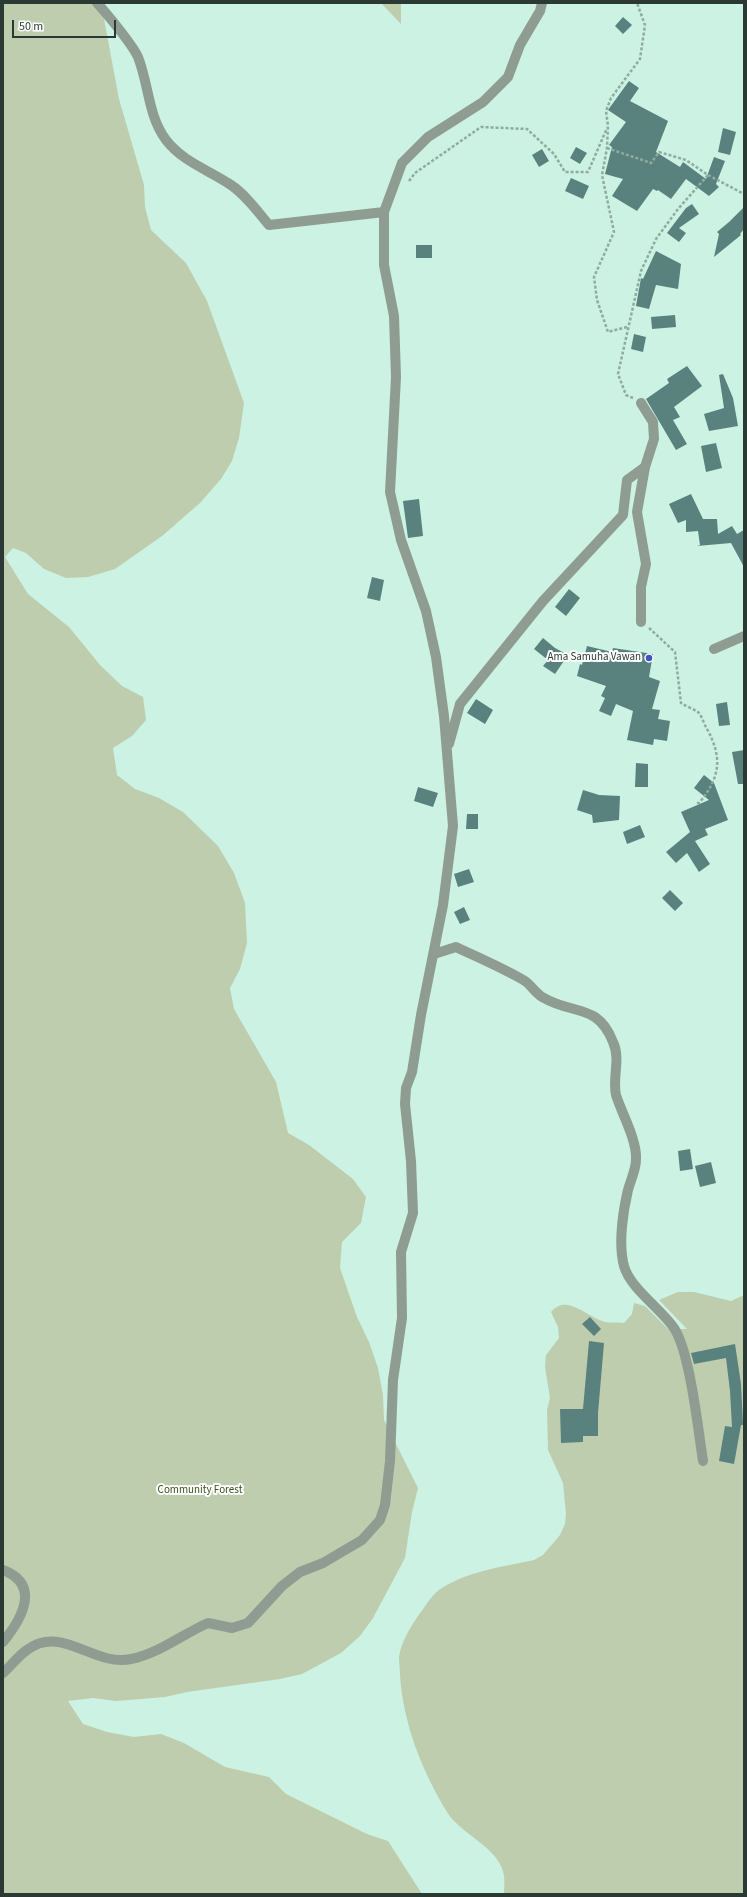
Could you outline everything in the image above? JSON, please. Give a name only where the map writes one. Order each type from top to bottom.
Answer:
[{"type":"street","points":[[98,3],[137,56],[154,119],[166,140],[173,148],[196,166],[231,185],[240,192],[269,225],[384,212]]},
{"type":"street","points":[[3,1673],[27,1650],[42,1642],[61,1641],[112,1661],[131,1659],[150,1653],[208,1623],[226,1628],[237,1628],[248,1623],[282,1586],[300,1572],[323,1562],[362,1540],[380,1520],[385,1505],[393,1380],[402,1318],[401,1252],[413,1213],[412,1161],[405,1104],[406,1088],[412,1072],[421,1015],[443,905],[452,826],[444,716],[436,656],[426,611],[401,540],[390,492],[396,377],[394,316],[384,265],[384,212],[402,163],[428,137],[483,102],[508,77],[520,45],[540,11],[542,3]]},
{"type":"street","points":[[641,403],[653,422],[654,439],[645,467],[637,512],[646,564],[641,587],[641,622]]},
{"type":"street","points":[[447,752],[460,704],[543,601],[623,515],[626,480],[645,467]]},
{"type":"street","points":[[714,649],[744,636]]},
{"type":"street","points":[[434,954],[456,947],[502,968],[527,982],[540,996],[551,1002],[587,1012],[599,1019],[606,1027],[614,1042],[617,1053],[614,1088],[620,1110],[631,1133],[637,1157],[636,1169],[623,1208],[622,1248],[624,1266],[631,1280],[674,1328],[680,1339],[688,1373],[703,1461]]},
{"type":"street","points":[[3,1570],[17,1579],[22,1586],[25,1594],[25,1604],[12,1630],[3,1642]]},
{"type":"path","points":[[627,327],[608,332],[597,300],[594,277],[614,232],[602,175],[607,148],[608,126],[606,111],[610,98],[640,59],[645,25],[637,3]]},
{"type":"path","points":[[406,184],[415,173],[481,127],[527,129],[554,154],[565,172],[588,172],[608,126]]},
{"type":"path","points":[[607,148],[651,163],[658,152],[686,160],[708,175],[744,194]]},
{"type":"path","points":[[641,403],[626,395],[618,374],[627,327],[642,271],[656,239],[678,209],[708,175]]},
{"type":"path","points":[[641,622],[675,652],[681,703],[698,713],[710,735],[716,752],[718,770],[709,791],[699,803],[696,803]]},
{"type":"green space","name":"Community Forest","points":[[3,3],[101,3],[119,99],[144,185],[145,207],[151,230],[186,263],[207,301],[244,403],[239,438],[232,461],[221,479],[200,503],[162,536],[115,569],[88,577],[66,578],[44,569],[26,553],[13,548],[5,557],[28,594],[69,627],[100,665],[122,686],[143,697],[146,720],[132,736],[113,748],[117,775],[135,789],[159,798],[183,812],[218,846],[234,873],[245,903],[247,943],[240,969],[230,988],[234,1009],[276,1082],[288,1133],[309,1145],[353,1179],[366,1197],[361,1223],[342,1242],[340,1268],[357,1317],[369,1342],[378,1368],[383,1395],[384,1420],[418,1488],[412,1512],[405,1558],[373,1618],[360,1636],[341,1653],[302,1674],[280,1679],[187,1692],[165,1697],[116,1701],[93,1698],[68,1701],[83,1724],[107,1732],[134,1737],[161,1734],[184,1743],[225,1767],[269,1777],[286,1794],[367,1834],[388,1841],[422,1894],[3,1894]]},
{"type":"green space","points":[[381,3],[401,3],[401,24]]},
{"type":"green space","points":[[678,1292],[694,1292],[731,1301],[744,1295],[744,1894],[504,1894],[504,1876],[496,1857],[453,1820],[438,1796],[422,1763],[415,1746],[405,1711],[400,1675],[400,1651],[412,1625],[430,1599],[439,1590],[461,1578],[473,1574],[534,1560],[543,1555],[560,1535],[565,1524],[566,1514],[563,1483],[548,1450],[547,1410],[550,1398],[545,1367],[546,1355],[559,1338],[558,1327],[551,1312],[557,1307],[570,1305],[605,1322],[624,1323],[632,1314],[634,1303],[645,1306],[668,1329],[687,1329],[659,1300]]},
{"type":"building","points":[[623,17],[632,25],[623,34],[615,26]]},
{"type":"building","points":[[629,81],[639,88],[630,101],[668,121],[656,152],[680,167],[683,162],[706,179],[714,157],[725,161],[716,184],[719,187],[709,196],[686,179],[671,199],[658,190],[653,189],[637,211],[612,196],[623,179],[605,174],[612,147],[609,145],[626,122],[608,110]]},
{"type":"building","points":[[723,128],[736,132],[730,155],[718,152]]},
{"type":"building","points":[[576,147],[587,153],[580,164],[570,158]]},
{"type":"building","points":[[542,149],[549,161],[539,167],[532,155]]},
{"type":"building","points":[[571,178],[589,186],[583,199],[565,191]]},
{"type":"building","points":[[692,204],[699,214],[679,228],[686,233],[679,242],[667,233],[686,208]]},
{"type":"building","points":[[744,207],[744,229],[740,234],[741,235],[714,257],[719,234],[717,232]]},
{"type":"building","points":[[416,245],[432,245],[432,258],[416,258]]},
{"type":"building","points":[[656,251],[681,264],[678,289],[656,285],[649,309],[636,306],[641,278],[643,279]]},
{"type":"building","points":[[675,315],[676,327],[652,329],[651,317]]},
{"type":"building","points":[[634,334],[646,337],[643,352],[631,349]]},
{"type":"building","points":[[687,366],[702,386],[674,407],[680,417],[673,420],[687,444],[676,450],[646,399],[669,383],[667,379]]},
{"type":"building","points":[[723,374],[733,398],[738,426],[709,431],[704,414],[724,408],[719,375]]},
{"type":"building","points":[[716,443],[722,468],[706,472],[701,446]]},
{"type":"building","points":[[691,494],[703,519],[717,519],[718,534],[732,526],[737,534],[744,530],[744,567],[731,543],[697,546],[700,545],[698,531],[686,532],[686,520],[678,523],[669,504]]},
{"type":"building","points":[[419,499],[423,536],[408,538],[403,501]]},
{"type":"building","points":[[372,577],[384,580],[380,601],[367,598]]},
{"type":"building","points":[[569,589],[580,598],[566,616],[555,607]]},
{"type":"building","points":[[543,638],[555,648],[568,655],[555,674],[543,666],[548,660],[534,649]]},
{"type":"building","points":[[587,646],[612,652],[613,648],[653,654],[649,677],[660,681],[652,709],[660,710],[658,719],[670,721],[667,741],[654,739],[653,745],[627,740],[633,711],[616,704],[611,716],[599,711],[605,698],[601,696],[606,686],[577,676],[580,664],[582,665]]},
{"type":"building","points":[[476,699],[493,710],[485,724],[467,713]]},
{"type":"building","points":[[727,702],[730,725],[719,726],[716,704]]},
{"type":"building","points":[[744,750],[744,784],[738,784],[732,752]]},
{"type":"building","points":[[636,763],[648,764],[648,787],[635,787]]},
{"type":"building","points":[[704,775],[714,783],[728,820],[705,829],[708,835],[695,841],[710,864],[699,872],[687,853],[676,863],[666,852],[690,832],[681,812],[709,800],[694,788]]},
{"type":"building","points":[[418,787],[438,793],[433,807],[414,801]]},
{"type":"building","points":[[583,790],[599,795],[620,796],[619,820],[593,823],[592,815],[577,810]]},
{"type":"building","points":[[467,814],[478,814],[478,829],[466,829]]},
{"type":"building","points":[[640,825],[645,837],[627,844],[623,832]]},
{"type":"building","points":[[469,869],[474,882],[458,887],[454,874]]},
{"type":"building","points":[[670,890],[683,903],[675,911],[662,898]]},
{"type":"building","points":[[464,907],[470,920],[460,924],[454,912]]},
{"type":"building","points":[[690,1149],[693,1169],[680,1171],[678,1151]]},
{"type":"building","points":[[711,1162],[716,1183],[700,1187],[695,1166]]},
{"type":"building","points":[[590,1317],[601,1329],[594,1336],[582,1324]]},
{"type":"building","points":[[589,1341],[604,1343],[598,1413],[598,1436],[583,1436],[583,1442],[561,1443],[560,1409],[583,1409]]},
{"type":"building","points":[[735,1344],[741,1384],[743,1425],[741,1425],[734,1464],[719,1461],[725,1426],[732,1427],[726,1358],[694,1364],[691,1353]]},
{"type":"place","name":"Ama Samuha Vawan","points":[[649,658]]}]
